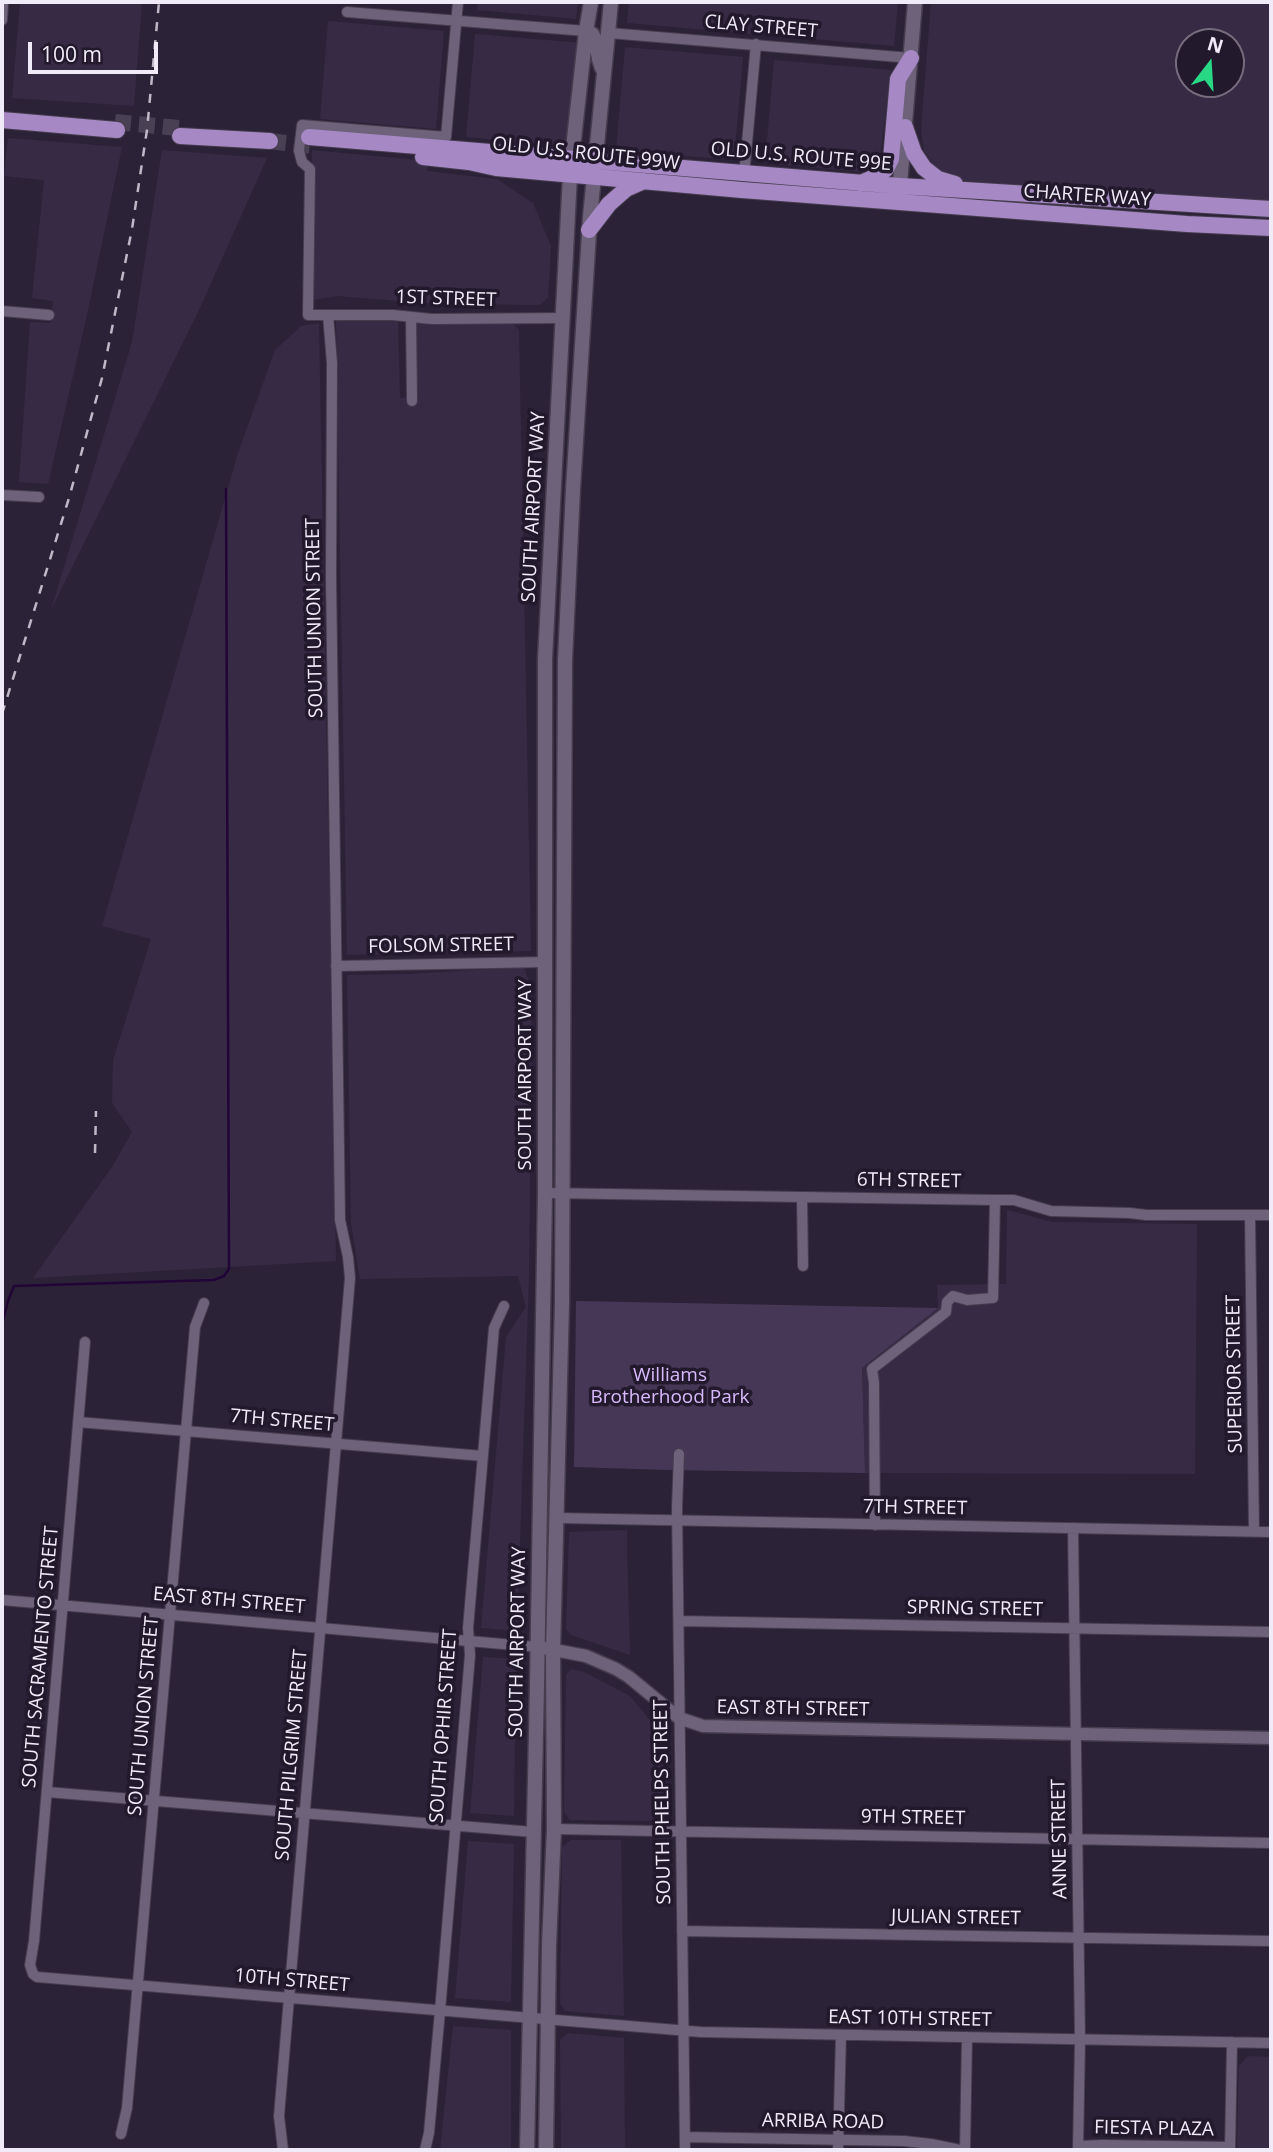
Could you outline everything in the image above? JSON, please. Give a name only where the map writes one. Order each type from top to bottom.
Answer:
[{"type":"main road","name":"SOUTH AIRPORT WAY","points":[[527,2150],[545,1194],[545,659],[571,167],[591,2]]},
{"type":"main road","points":[[600,2],[600,19],[609,33]]},
{"type":"main road","name":"SOUTH AIRPORT WAY","points":[[545,2150],[554,1829],[553,1650],[558,1518],[562,1194],[565,660],[589,230],[611,2]]},
{"type":"main road","points":[[900,195],[915,2]]},
{"type":"main road","points":[[586,31],[592,34],[596,42],[604,72]]},
{"type":"main road","points":[[860,183],[879,175],[891,159],[898,79],[911,58]]},
{"type":"main road","points":[[2,111],[116,126],[2,120]]},
{"type":"main road","points":[[905,127],[908,140],[919,161],[930,174],[947,183],[1166,197],[1175,204]]},
{"type":"main road","points":[[180,132],[269,137]]},
{"type":"main road","name":"OLD U.S. ROUTE 99W","points":[[571,167],[496,168],[469,162],[310,142],[328,139],[594,169],[643,181],[743,182],[900,195]]},
{"type":"main road","name":"OLD U.S. ROUTE 99E","points":[[594,169],[743,182],[860,183],[900,195],[1271,209]]},
{"type":"main road","points":[[589,230],[609,204],[626,189],[643,181]]},
{"type":"main road","name":"CHARTER WAY","points":[[900,195],[1187,224],[1271,228]]},
{"type":"main road","points":[[563,318],[572,316],[584,303]]},
{"type":"street","points":[[2,20],[4,2]]},
{"type":"street","points":[[328,315],[307,315],[310,169],[300,158],[302,125],[446,137],[457,2]]},
{"type":"street","points":[[347,12],[586,31]]},
{"type":"street","name":"CLAY STREET","points":[[609,33],[911,58]]},
{"type":"street","points":[[743,182],[756,44]]},
{"type":"street","points":[[2,311],[50,315]]},
{"type":"street","name":"1ST STREET","points":[[328,315],[393,315],[432,319],[563,318]]},
{"type":"street","name":"SOUTH UNION STREET","points":[[328,315],[332,376],[331,577],[340,1220],[350,1278]]},
{"type":"street","points":[[411,317],[412,401]]},
{"type":"street","points":[[2,495],[39,498]]},
{"type":"street","name":"FOLSOM STREET","points":[[336,966],[545,962]]},
{"type":"street","name":"6TH STREET","points":[[545,1194],[1014,1200],[1051,1211],[1146,1215],[1271,1215]]},
{"type":"street","points":[[802,1197],[803,1266]]},
{"type":"street","points":[[875,1525],[872,1369],[946,1312],[947,1301],[953,1296],[967,1300],[993,1298],[995,1200]]},
{"type":"street","name":"SUPERIOR STREET","points":[[1250,1215],[1254,1531]]},
{"type":"street","name":"SOUTH PILGRIM STREET","points":[[284,2150],[279,2116],[350,1278]]},
{"type":"street","name":"SOUTH UNION STREET","points":[[121,2134],[127,2108],[195,1326],[204,1303]]},
{"type":"street","name":"SOUTH OPHIR STREET","points":[[425,2150],[429,2133],[456,1826],[470,1655],[468,1628],[494,1328],[504,1306]]},
{"type":"street","name":"SOUTH SACRAMENTO STREET","points":[[33,1974],[30,1965],[85,1342]]},
{"type":"street","name":"7TH STREET","points":[[78,1422],[483,1456]]},
{"type":"street","name":"SOUTH PHELPS STREET","points":[[679,1454],[677,1521],[685,2150]]},
{"type":"street","name":"7TH STREET","points":[[558,1518],[1271,1532]]},
{"type":"street","name":"ANNE STREET","points":[[1073,1528],[1080,2040],[1078,2148]]},
{"type":"street","name":"EAST 8TH STREET","points":[[2,1600],[537,1647],[586,1656],[616,1669],[679,1718],[712,1727],[1271,1738]]},
{"type":"street","name":"SPRING STREET","points":[[679,1621],[1271,1632]]},
{"type":"street","points":[[47,1792],[533,1832]]},
{"type":"street","name":"9TH STREET","points":[[554,1829],[1271,1843]]},
{"type":"street","name":"JULIAN STREET","points":[[682,1931],[1271,1941]]},
{"type":"street","name":"10TH STREET","points":[[33,1974],[43,1979],[549,2019]]},
{"type":"street","name":"EAST 10TH STREET","points":[[549,2019],[683,2031],[1271,2043]]},
{"type":"street","points":[[839,2145],[841,2035]]},
{"type":"street","points":[[962,2150],[967,2037]]},
{"type":"street","points":[[1230,2149],[1232,2042]]},
{"type":"street","name":"ARRIBA ROAD","points":[[685,2137],[839,2145],[904,2141],[962,2150]]},
{"type":"street","name":"FIESTA PLAZA","points":[[1078,2148],[1103,2145],[1230,2149]]},
{"type":"shaded area","points":[[20,2],[142,2],[134,106],[12,98]]},
{"type":"shaded area","points":[[478,2],[578,2],[576,19],[477,10]]},
{"type":"shaded area","points":[[629,2],[898,2],[894,46],[627,23]]},
{"type":"shaded area","points":[[931,2],[1271,2],[1271,200],[1196,201],[964,181],[937,170],[924,151],[921,131]]},
{"type":"shaded area","points":[[328,21],[444,31],[436,129],[320,119]]},
{"type":"shaded area","points":[[475,34],[594,44],[583,115],[561,146],[466,137]]},
{"type":"shaded area","points":[[625,47],[743,57],[734,160],[616,150]]},
{"type":"shaded area","points":[[774,60],[891,70],[879,164],[864,172],[765,163]]},
{"type":"shaded area","points":[[8,138],[122,147],[48,484],[19,482],[30,322],[50,323],[53,301],[32,298],[44,180],[4,176]]},
{"type":"shaded area","points":[[162,150],[267,158],[199,310],[51,610],[132,342]]},
{"type":"shaded area","points":[[312,150],[428,161],[427,171],[497,179],[533,203],[551,246],[548,297],[540,305],[438,304],[337,296],[313,300]]},
{"type":"shaded area","points":[[398,319],[400,398],[411,397],[410,321],[513,324],[519,330],[531,951],[347,955],[336,320]]},
{"type":"shaded area","points":[[319,323],[336,1261],[33,1278],[112,1167],[132,1132],[112,1103],[113,1060],[151,939],[102,926],[238,453],[275,350],[301,326]]},
{"type":"shaded area","points":[[524,967],[532,991],[529,1276],[517,1631],[481,1628],[506,1337],[526,1307],[518,1276],[360,1279],[351,1223],[347,975]]},
{"type":"shaded area","points":[[1007,1210],[1053,1222],[1197,1224],[1195,1474],[865,1473],[862,1368],[938,1308],[937,1285],[1006,1284]]},
{"type":"shaded area","points":[[627,1530],[630,1655],[571,1635],[566,1629],[569,1532]]},
{"type":"shaded area","points":[[483,1657],[516,1659],[514,1816],[470,1813]]},
{"type":"shaded area","points":[[571,1669],[584,1672],[630,1696],[667,1741],[668,1814],[660,1821],[570,1820],[564,1812],[566,1675]]},
{"type":"shaded area","points":[[571,1840],[621,1840],[624,2016],[565,2011],[560,2004],[562,1847]]},
{"type":"shaded area","points":[[468,1841],[514,1844],[511,2002],[455,1998]]},
{"type":"shaded area","points":[[453,2026],[511,2030],[511,2150],[440,2150]]},
{"type":"shaded area","points":[[568,2033],[624,2038],[625,2150],[561,2150],[560,2040]]},
{"type":"shaded area","points":[[1248,2056],[1271,2057],[1271,2150],[1237,2150],[1239,2066]]},
{"type":"green space","name":"Williams Brotherhood Park","points":[[576,1301],[938,1308],[862,1368],[865,1473],[667,1470],[574,1467]]},
{"type":"waterway","points":[[2,1325],[14,1286],[214,1280],[224,1276],[229,1269],[226,489]]},
{"type":"tunnel","points":[[115,122],[179,128]]},
{"type":"tunnel","points":[[270,141],[311,146]]},
{"type":"railway","points":[[2,714],[69,498],[102,378],[132,229],[147,130],[159,2]]},
{"type":"railway","points":[[95,1153],[96,1111]]}]
